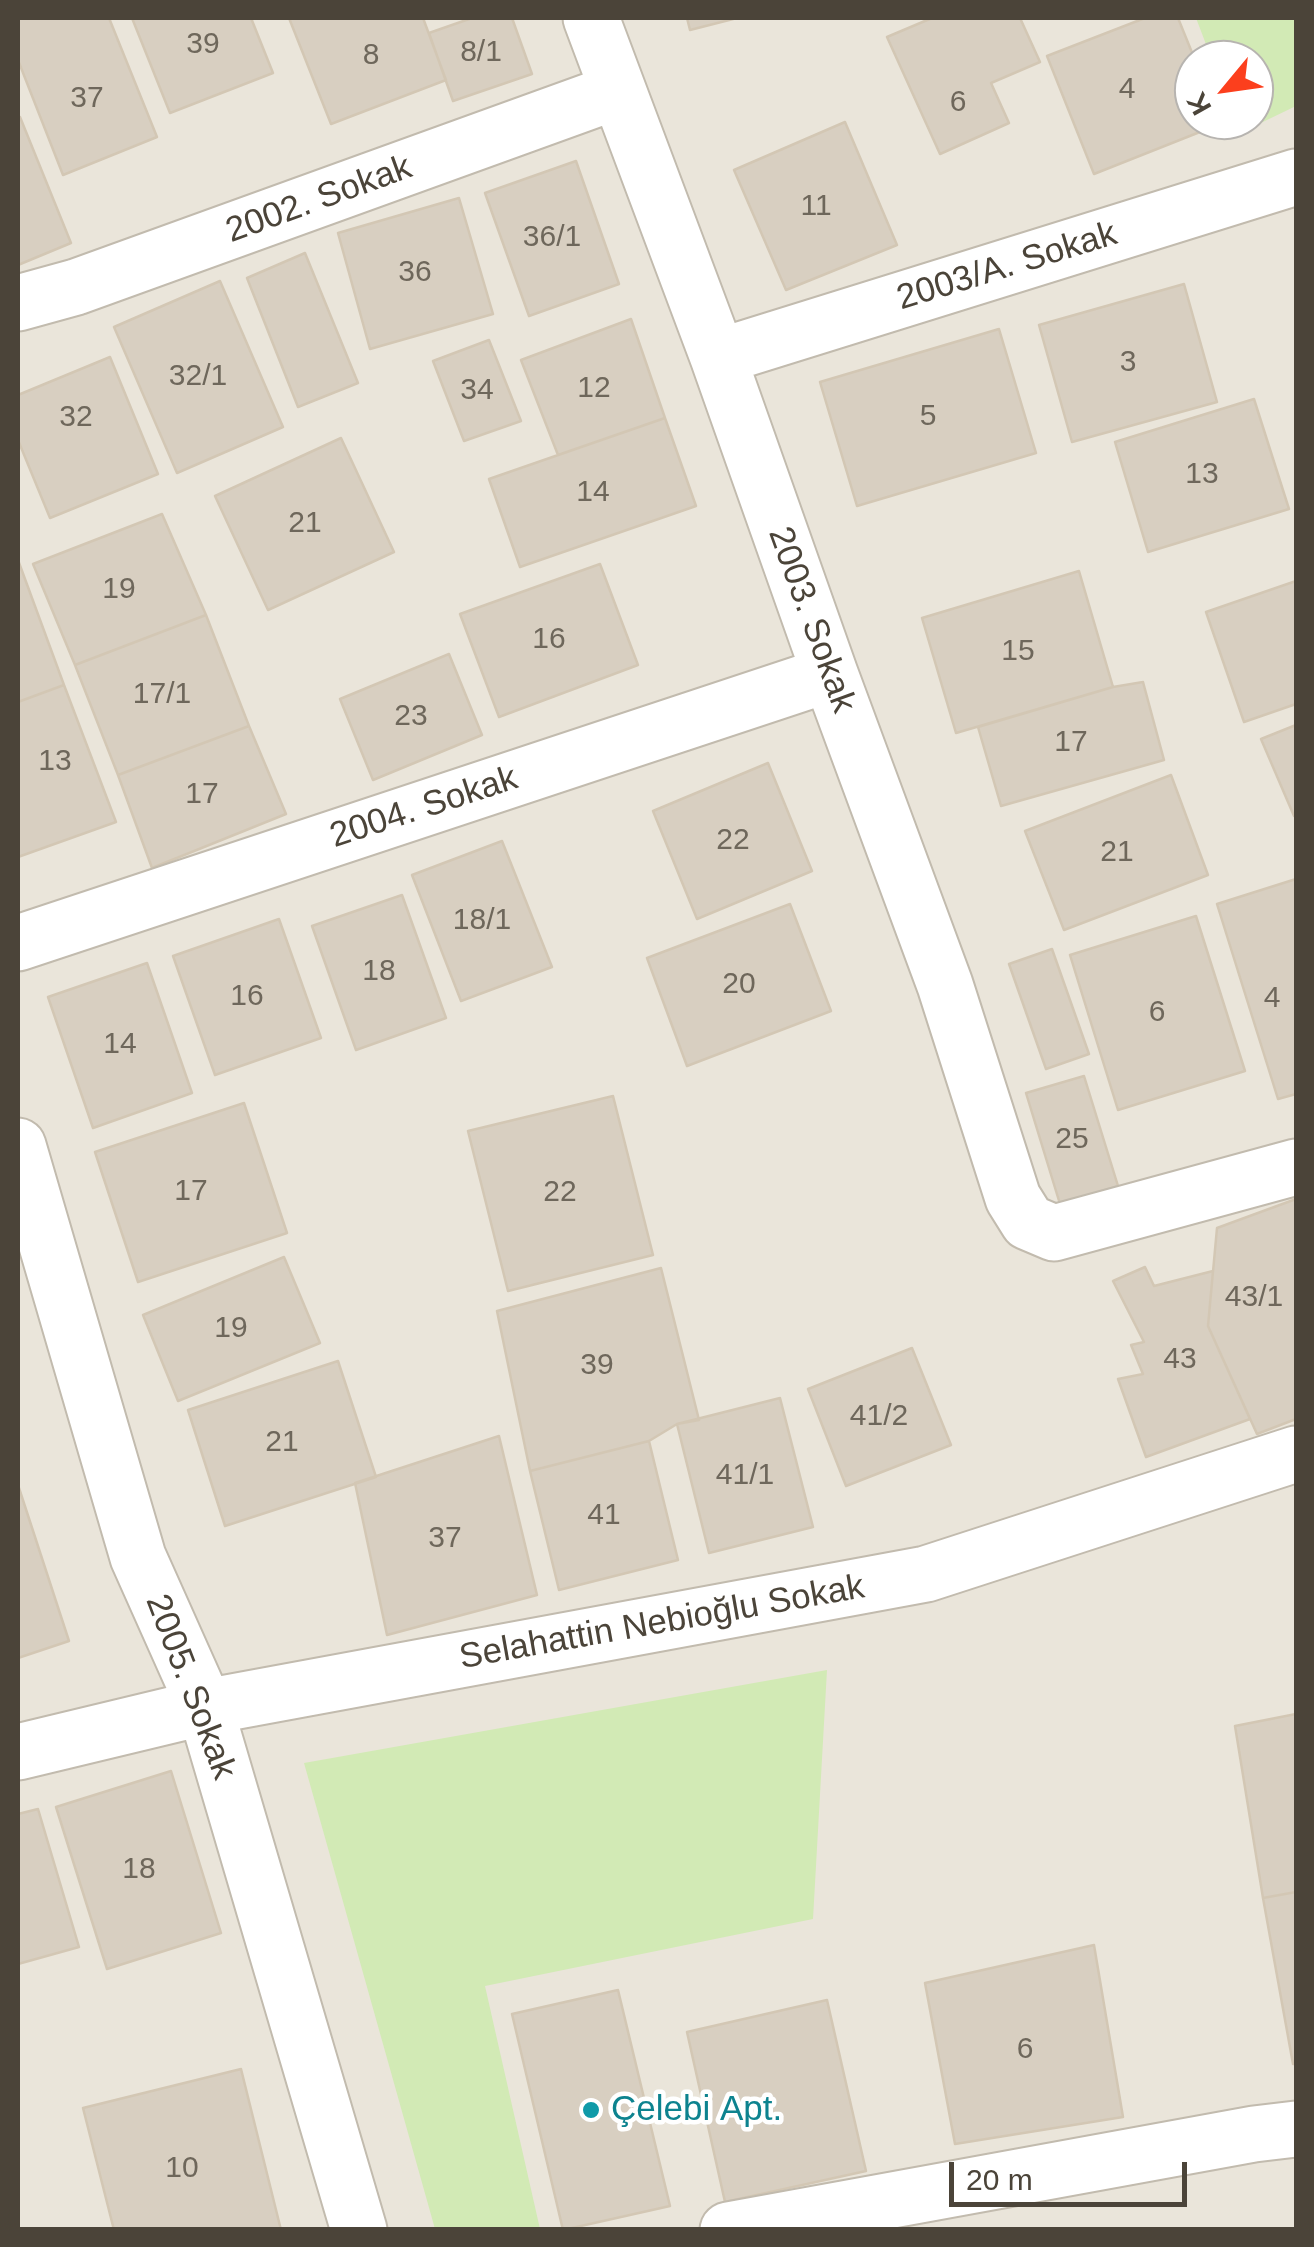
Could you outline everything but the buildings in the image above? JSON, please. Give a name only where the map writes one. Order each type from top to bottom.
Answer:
[{"type":"street","name":"2003. Sokak","points":[[591,18],[945,985],[1013,1198],[1028,1222],[1054,1233],[1296,1166]]},
{"type":"street","name":"2002. Sokak","points":[[18,304],[76,288],[618,91]]},
{"type":"street","name":"2003/A. Sokak","points":[[718,357],[1296,177]]},
{"type":"street","name":"2004. Sokak","points":[[18,942],[830,674]]},
{"type":"street","name":"2005. Sokak","points":[[18,1146],[138,1557],[205,1708],[359,2230]]},
{"type":"street","name":"Selahattin Nebioğlu Sokak","points":[[18,1752],[205,1708],[926,1574],[1296,1454]]},
{"type":"street","points":[[728,2230],[1296,2129]]},
{"type":"shaded area","points":[[18,18],[1296,18],[1296,2229],[18,2229]]},
{"type":"green space","points":[[1196,18],[1296,18],[1296,106],[1274,117],[1274,40],[1204,40]]},
{"type":"green space","points":[[827,1670],[813,1919],[485,1986],[540,2229],[435,2229],[304,1763]]},
{"type":"place","name":"Çelebi Apt.","points":[[591,2110]]}]
